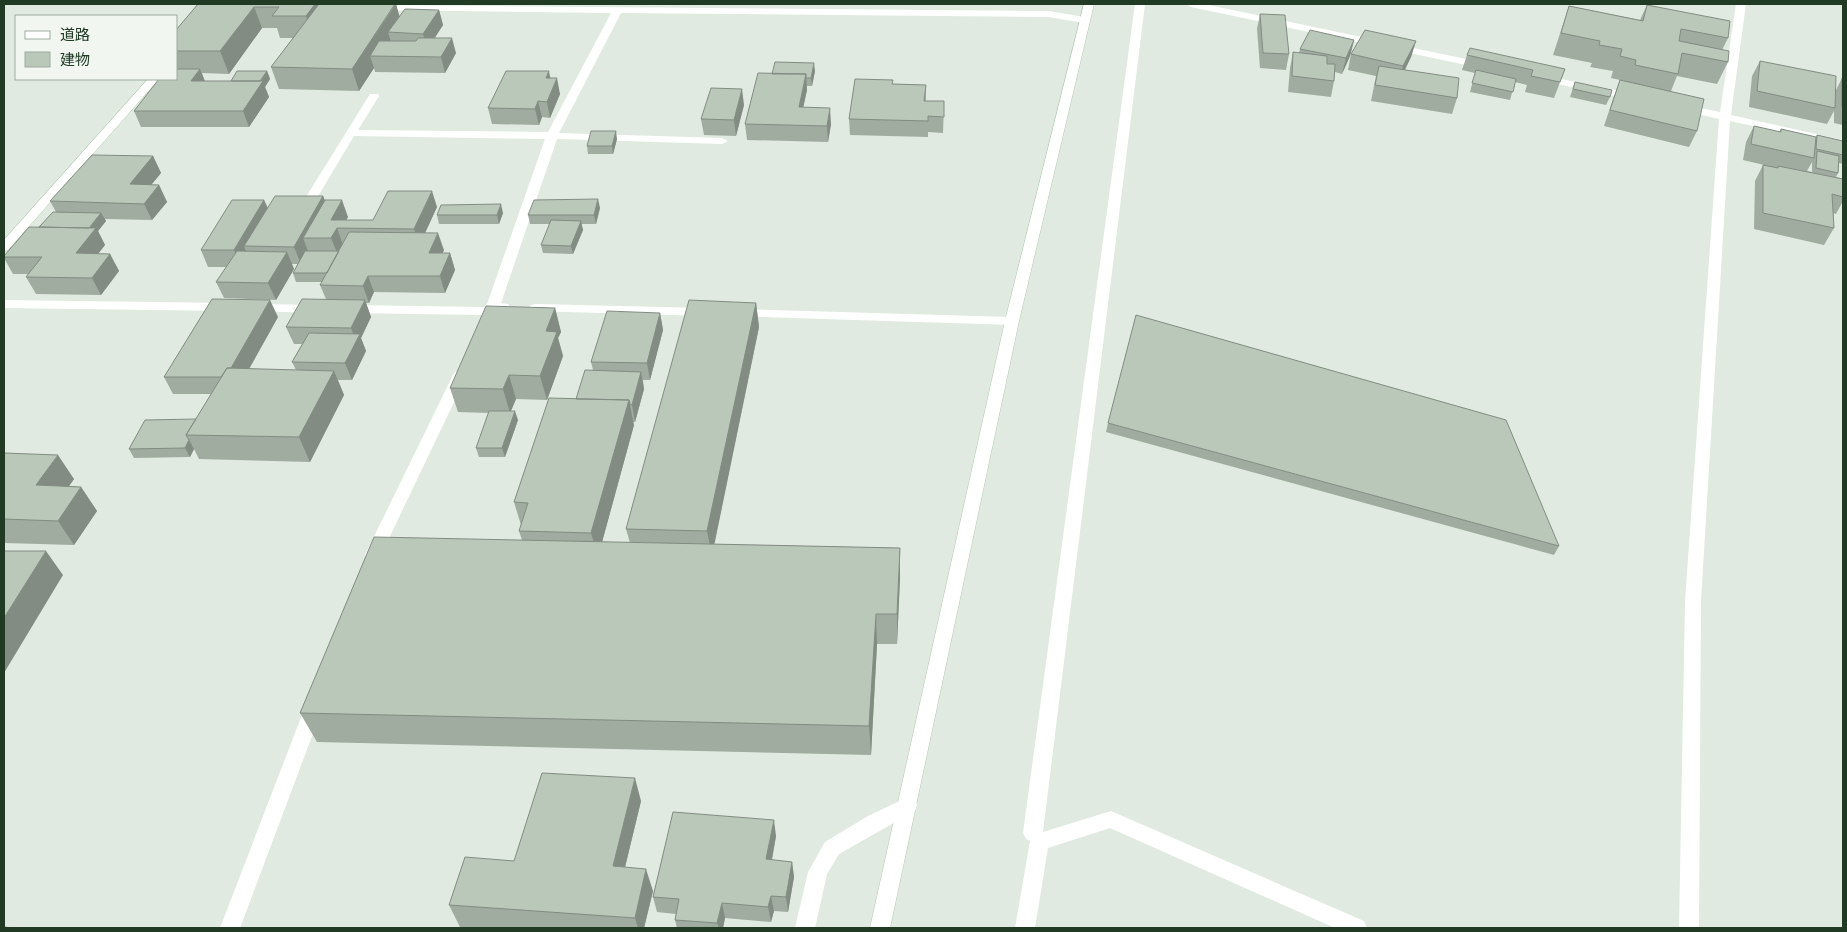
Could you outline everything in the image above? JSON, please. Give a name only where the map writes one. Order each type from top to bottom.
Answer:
[{"type":"street","points":[[880,928],[1012,321],[1089,4]]},
{"type":"street","points":[[1033,833],[1140,4]]},
{"type":"street","points":[[1191,4],[1492,67]]},
{"type":"street","points":[[1689,928],[1692,601],[1725,117],[1741,4]]},
{"type":"street","points":[[368,8],[1049,14],[1084,20]]},
{"type":"street","points":[[480,333],[493,306],[552,136],[618,10]]},
{"type":"street","points":[[1531,76],[1648,100]]},
{"type":"street","points":[[4,247],[153,80]]},
{"type":"street","points":[[307,205],[374,96]]},
{"type":"street","points":[[1667,104],[1843,143]]},
{"type":"street","points":[[350,133],[637,137],[722,141]]},
{"type":"street","points":[[4,304],[487,312],[493,306],[1012,321]]},
{"type":"street","points":[[366,569],[468,359]]},
{"type":"street","points":[[230,928],[321,689]]},
{"type":"street","points":[[805,928],[818,872],[832,848],[908,805]]},
{"type":"street","points":[[1025,928],[1039,842],[1111,818],[1357,928]]},
{"type":"building","points":[[198,4],[315,4],[306,16],[272,16],[279,7],[254,7],[220,51],[178,51],[178,28]]},
{"type":"building","points":[[319,4],[395,4],[352,69],[271,67]]},
{"type":"building","points":[[1647,5],[1730,21],[1728,38],[1681,29],[1679,41],[1729,51],[1728,62],[1682,53],[1678,74],[1635,65],[1636,60],[1620,56],[1622,49],[1599,45],[1600,41],[1561,33],[1569,6],[1643,21]]},
{"type":"building","points":[[405,9],[439,10],[423,34],[388,32]]},
{"type":"building","points":[[1260,14],[1285,15],[1289,54],[1263,53]]},
{"type":"building","points":[[1310,30],[1354,40],[1346,58],[1300,49]]},
{"type":"building","points":[[1365,30],[1416,41],[1403,66],[1351,54]]},
{"type":"building","points":[[418,38],[452,38],[441,57],[370,56],[379,41],[416,41]]},
{"type":"building","points":[[1470,48],[1565,69],[1560,82],[1531,76],[1533,70],[1467,55]]},
{"type":"building","points":[[1293,52],[1327,56],[1327,64],[1335,64],[1334,81],[1292,76]]},
{"type":"building","points":[[1760,61],[1836,76],[1835,108],[1757,91]]},
{"type":"building","points":[[775,62],[814,63],[811,78],[806,78],[806,74],[772,74]]},
{"type":"building","points":[[1379,66],[1459,78],[1457,98],[1375,85]]},
{"type":"building","points":[[178,69],[200,69],[191,81],[263,81],[243,111],[134,111],[158,80],[178,80]]},
{"type":"building","points":[[1476,70],[1516,79],[1513,92],[1472,83]]},
{"type":"building","points":[[237,71],[267,71],[260,81],[231,81]]},
{"type":"building","points":[[506,71],[549,71],[546,78],[557,78],[547,102],[538,101],[535,109],[488,108]]},
{"type":"building","points":[[758,73],[806,74],[799,107],[830,108],[827,126],[745,124]]},
{"type":"building","points":[[1843,78],[1843,107],[1842,107]]},
{"type":"building","points":[[855,79],[893,80],[892,84],[926,85],[924,101],[944,101],[944,117],[928,116],[928,121],[849,119]]},
{"type":"building","points":[[1620,80],[1704,99],[1697,131],[1610,110]]},
{"type":"building","points":[[1575,82],[1612,90],[1610,97],[1573,89]]},
{"type":"building","points":[[711,88],[742,89],[734,120],[701,119]]},
{"type":"building","points":[[1754,126],[1781,132],[1781,129],[1816,137],[1814,158],[1751,144]]},
{"type":"building","points":[[591,131],[616,131],[612,146],[587,146]]},
{"type":"building","points":[[1817,135],[1843,141],[1843,155],[1816,149]]},
{"type":"building","points":[[1817,151],[1839,156],[1838,173],[1816,168]]},
{"type":"building","points":[[92,155],[153,156],[130,184],[159,185],[144,204],[50,201]]},
{"type":"building","points":[[1763,165],[1778,168],[1778,166],[1843,179],[1843,197],[1832,194],[1834,228],[1763,213]]},
{"type":"building","points":[[388,191],[432,191],[414,229],[337,228],[331,238],[303,238],[325,200],[342,200],[331,220],[373,220]]},
{"type":"building","points":[[275,196],[323,196],[294,247],[244,246]]},
{"type":"building","points":[[598,199],[594,215],[528,215],[534,200]]},
{"type":"building","points":[[232,200],[264,200],[234,250],[201,250]]},
{"type":"building","points":[[501,204],[497,215],[437,215],[441,205]]},
{"type":"building","points":[[53,212],[101,213],[89,228],[39,227]]},
{"type":"building","points":[[551,220],[581,221],[571,246],[541,245]]},
{"type":"building","points":[[29,227],[96,228],[76,253],[110,254],[92,278],[26,277],[42,257],[4,256]]},
{"type":"building","points":[[349,232],[438,233],[429,253],[450,253],[440,276],[368,276],[363,286],[320,285]]},
{"type":"building","points":[[237,251],[287,252],[268,283],[216,282]]},
{"type":"building","points":[[305,251],[339,251],[327,273],[293,273]]},
{"type":"building","points":[[212,299],[270,300],[231,368],[227,368],[221,377],[164,377]]},
{"type":"building","points":[[302,299],[365,300],[351,328],[286,327]]},
{"type":"building","points":[[689,300],[756,303],[707,531],[626,529]]},
{"type":"building","points":[[486,306],[555,308],[546,331],[557,332],[540,376],[509,375],[503,389],[450,388]]},
{"type":"building","points":[[607,311],[660,313],[647,363],[591,362]]},
{"type":"building","points":[[1136,315],[1506,420],[1559,546],[1108,423]]},
{"type":"building","points":[[309,333],[360,334],[345,363],[292,362]]},
{"type":"building","points":[[227,368],[334,371],[299,437],[186,435]]},
{"type":"building","points":[[585,370],[641,372],[632,405],[629,400],[576,399]]},
{"type":"building","points":[[549,398],[629,400],[591,533],[519,531],[528,503],[514,502]]},
{"type":"building","points":[[489,411],[515,411],[502,448],[476,448]]},
{"type":"building","points":[[196,419],[186,435],[189,440],[185,448],[129,449],[145,420]]},
{"type":"building","points":[[4,453],[58,455],[36,485],[81,487],[58,521],[4,519]]},
{"type":"building","points":[[374,537],[900,548],[897,614],[876,614],[869,726],[300,713]]},
{"type":"building","points":[[4,551],[46,551],[4,618]]},
{"type":"building","points":[[542,773],[635,778],[613,866],[646,869],[635,918],[449,905],[465,857],[514,861]]},
{"type":"building","points":[[673,812],[774,820],[766,859],[792,862],[786,897],[771,896],[768,907],[722,903],[717,923],[675,920],[679,899],[653,897]]}]
